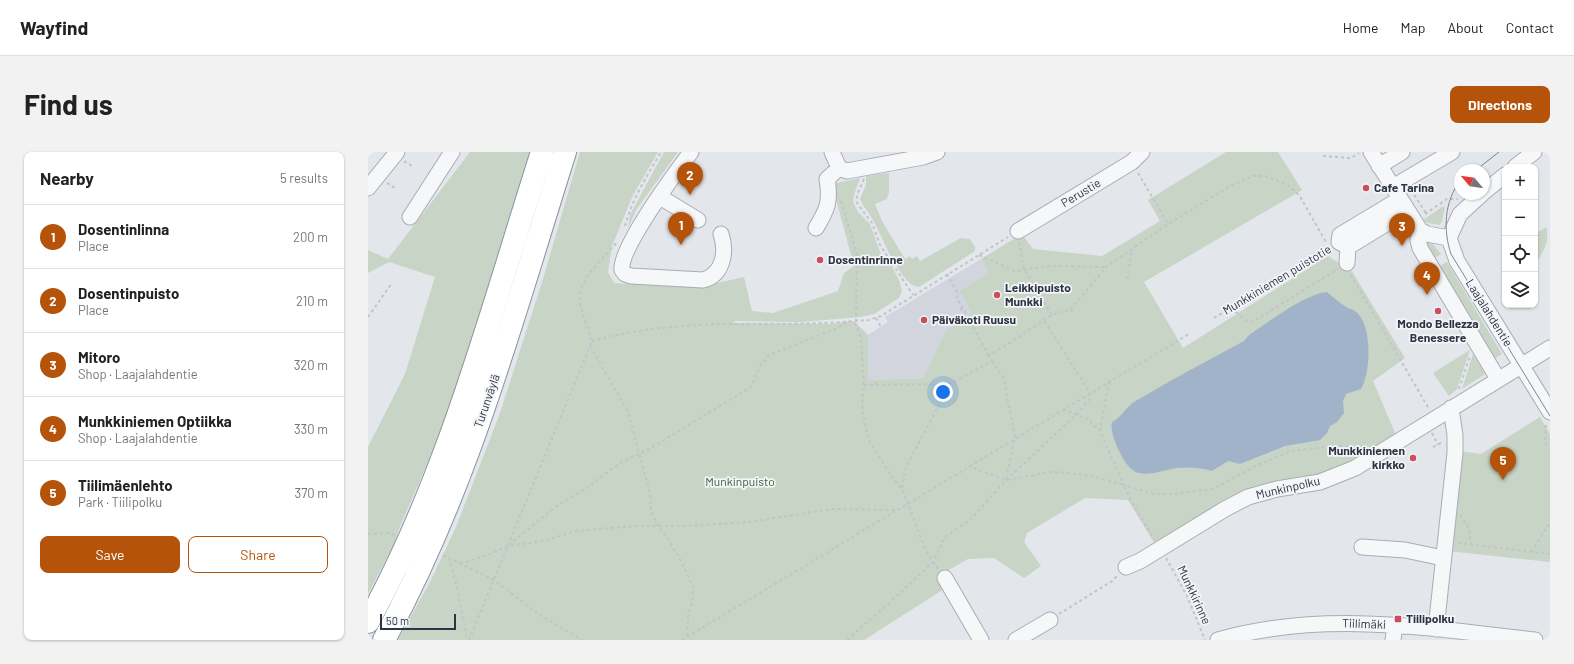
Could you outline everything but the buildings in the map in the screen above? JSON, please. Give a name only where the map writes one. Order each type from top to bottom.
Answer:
[{"type":"highway","name":"Turunväylä","points":[[368,622],[407,543],[449,442],[471,378],[542,152]]},
{"type":"highway","name":"Turunväylä","points":[[384,640],[428,553],[469,451],[497,371],[565,152]]},
{"type":"street","points":[[368,188],[397,152]]},
{"type":"street","points":[[410,217],[452,152]]},
{"type":"street","points":[[691,152],[628,247],[621,265],[622,270],[625,274],[703,280],[711,278],[721,265],[724,244],[721,234]]},
{"type":"street","points":[[832,152],[838,168]]},
{"type":"street","points":[[838,168],[847,171],[923,157],[937,152]]},
{"type":"street","points":[[1370,152],[1420,230],[1427,234],[1449,238],[1460,214],[1475,200]]},
{"type":"street","points":[[1379,166],[1402,152]]},
{"type":"street","name":"Munkkiniemen puistotie","points":[[1339,246],[1340,235],[1400,199],[1452,152]]},
{"type":"street","points":[[1519,164],[1534,152]]},
{"type":"street","name":"Perustie","points":[[1018,231],[1137,157]]},
{"type":"street","points":[[816,228],[827,209],[829,189],[827,180],[838,168]]},
{"type":"street","points":[[1490,188],[1502,180]]},
{"type":"street","points":[[660,197],[698,220]]},
{"type":"street","name":"Laajalahdentie","points":[[1420,230],[1418,240],[1420,248],[1498,379]]},
{"type":"street","name":"Laajalahdentie","points":[[1449,238],[1457,261],[1521,365],[1548,418]]},
{"type":"street","points":[[1339,246],[1345,267]]},
{"type":"street","name":"Munkinpolku","points":[[1126,567],[1164,554],[1225,509],[1248,497],[1277,489],[1320,482],[1354,468],[1550,348]]},
{"type":"street","points":[[1436,629],[1455,452],[1455,435],[1451,408]]},
{"type":"street","points":[[1362,547],[1405,550],[1443,558]]},
{"type":"street","points":[[945,578],[981,640]]},
{"type":"street","points":[[1016,640],[1050,620]]},
{"type":"street","name":"Tiilimäki","points":[[1218,640],[1287,626],[1337,623],[1395,625],[1535,640]]},
{"type":"street","points":[[1393,640],[1395,625]]},
{"type":"path","points":[[624,229],[629,212],[639,189],[661,152]]},
{"type":"path","points":[[1323,156],[1351,158],[1361,152]]},
{"type":"path","points":[[1137,157],[1168,224]]},
{"type":"path","points":[[863,168],[864,182],[857,195],[857,203],[872,223],[880,245],[913,295]]},
{"type":"path","points":[[989,356],[1045,322],[1052,316],[1071,309],[1106,267],[1168,224],[1240,181],[1253,176],[1265,176],[1288,185],[1298,195],[1339,246]]},
{"type":"path","points":[[383,180],[397,189]]},
{"type":"path","points":[[1426,213],[1447,199],[1454,199]]},
{"type":"path","points":[[840,200],[857,255],[855,321],[861,338],[864,385],[862,408],[868,439],[893,479],[902,488],[909,502],[925,549],[945,578]]},
{"type":"path","points":[[592,341],[612,335],[642,330],[734,324],[808,324],[876,318],[1018,231],[1024,269],[1052,316]]},
{"type":"path","points":[[468,640],[592,341],[582,309],[580,291],[588,276],[608,254],[620,236]]},
{"type":"path","name":"Munkkiniemen puistotie","points":[[1214,318],[1339,246]]},
{"type":"path","points":[[1127,279],[1132,249]]},
{"type":"path","points":[[979,255],[1015,271],[1049,266],[1106,267]]},
{"type":"path","points":[[1231,308],[1248,322],[1254,321],[1345,267],[1430,411]]},
{"type":"path","points":[[947,274],[956,289],[958,294],[957,298],[989,356],[1004,379],[1015,438],[1006,480]]},
{"type":"path","points":[[371,320],[368,318],[370,314],[391,283],[394,285]]},
{"type":"path","points":[[386,291],[389,294]]},
{"type":"path","points":[[380,299],[384,301]]},
{"type":"path","points":[[1071,309],[1074,314]]},
{"type":"path","points":[[370,314],[373,317]]},
{"type":"path","points":[[876,318],[881,327]]},
{"type":"path","points":[[508,546],[554,508],[588,488],[620,463],[640,454],[751,387],[760,366],[769,355],[835,329],[849,321]]},
{"type":"path","points":[[847,640],[933,562],[944,537],[970,520],[1006,480],[1090,400],[1090,393],[1045,322]]},
{"type":"path","points":[[682,640],[1189,334]]},
{"type":"path","points":[[590,346],[628,412],[650,493],[651,511],[658,526],[669,540],[693,586],[692,603],[688,614],[688,637]]},
{"type":"path","points":[[1458,394],[1472,350]]},
{"type":"path","points":[[864,385],[950,384],[992,361]]},
{"type":"path","points":[[876,379],[876,385]]},
{"type":"path","points":[[1100,431],[1109,381]]},
{"type":"path","points":[[902,488],[908,462],[950,384]]},
{"type":"path","points":[[1063,409],[1087,419],[1100,431]]},
{"type":"path","points":[[1547,448],[1545,439],[1548,418]]},
{"type":"path","name":"Munkkirinne","points":[[1100,431],[1129,497],[1164,554],[1187,596],[1205,640]]},
{"type":"path","points":[[1433,436],[1440,444],[1433,447]]},
{"type":"path","points":[[968,466],[1006,480],[1051,472],[1067,473],[1095,477],[1154,494],[1174,494],[1213,489],[1277,456],[1304,448],[1356,446],[1371,449],[1377,454]]},
{"type":"path","points":[[1449,506],[1461,516],[1468,528],[1471,545]]},
{"type":"path","points":[[460,564],[508,546],[543,540],[576,531],[748,522],[833,509],[896,510]]},
{"type":"path","points":[[1531,552],[1550,523]]},
{"type":"path","points":[[368,534],[386,533],[398,536]]},
{"type":"path","points":[[1445,542],[1550,554]]},
{"type":"path","points":[[443,555],[494,580],[537,613],[582,640]]},
{"type":"path","points":[[449,558],[458,591],[468,640]]},
{"type":"path","points":[[1050,620],[1112,581],[1126,567]]},
{"type":"shaded area","name":"Päiväkoti Ruusu","points":[[981,259],[989,273],[972,312],[946,330],[923,378],[868,380],[868,335],[888,322],[885,317]]},
{"type":"green space","points":[[470,152],[530,152],[446,421],[401,524],[393,546],[368,594],[368,447],[405,374],[435,277],[389,262],[368,273],[368,250],[388,259]]},
{"type":"green space","name":"Munkinpuisto","points":[[580,152],[658,152],[633,195],[612,246],[608,272],[614,283],[700,287],[744,277],[752,311],[773,313],[838,291],[844,273],[854,266],[832,184],[860,178],[853,202],[858,212],[870,224],[881,255],[888,259],[899,280],[902,291],[899,298],[874,314],[861,317],[801,322],[735,321],[734,323],[830,324],[854,321],[868,335],[868,380],[923,378],[946,330],[972,312],[960,291],[989,273],[981,259],[1027,231],[1024,237],[1033,249],[1102,256],[1160,221],[1148,200],[1226,152],[1278,152],[1302,190],[1144,282],[1183,348],[1328,256],[1340,264],[1348,265],[1405,358],[1373,381],[1396,435],[1340,470],[1232,498],[1204,513],[1156,546],[1128,500],[1085,498],[1027,533],[1024,542],[1041,566],[1024,578],[994,558],[968,559],[945,572],[944,589],[864,640],[398,640],[431,580],[456,527],[500,413],[543,279]]},
{"type":"green space","points":[[664,152],[678,152],[636,210],[628,228],[630,215]]},
{"type":"green space","points":[[889,173],[889,192],[887,199],[875,204],[882,221],[905,259],[910,256],[912,259],[917,256],[920,261],[961,238],[970,239],[975,247],[975,251],[919,287],[912,285],[905,278],[892,259],[870,214],[860,199],[866,185],[866,176]]},
{"type":"green space","points":[[1442,207],[1445,207],[1440,225],[1428,223],[1423,220]]},
{"type":"green space","points":[[1546,227],[1546,242],[1538,260],[1538,236],[1538,232]]},
{"type":"green space","points":[[1426,242],[1433,244],[1441,254],[1433,259],[1424,244]]},
{"type":"green space","points":[[1447,262],[1502,354],[1494,359],[1438,267]]},
{"type":"green space","points":[[1470,350],[1457,389],[1449,396],[1433,373]]},
{"type":"green space","points":[[1473,354],[1485,374],[1462,389]]},
{"type":"green space","points":[[1540,417],[1550,434],[1550,562],[1448,551],[1459,451],[1481,454]]},
{"type":"water","points":[[1327,292],[1346,307],[1354,310],[1361,317],[1365,326],[1367,337],[1368,360],[1367,371],[1361,389],[1346,394],[1343,401],[1344,413],[1337,422],[1330,426],[1327,433],[1320,440],[1285,446],[1240,464],[1228,461],[1212,471],[1196,468],[1184,468],[1143,474],[1127,465],[1113,436],[1112,422],[1134,402],[1244,341],[1249,335],[1298,303],[1318,294]]},
{"type":"tram line","points":[[1484,164],[1499,152]]},
{"type":"tram line","points":[[1454,191],[1446,216],[1448,245],[1451,254],[1550,416]]},
{"type":"place","name":"Cafe Tarina","points":[[1366,188]]},
{"type":"place","name":"Dosentinpuisto","points":[[690,195]]},
{"type":"place","name":"Dosentinlinna","points":[[681,245]]},
{"type":"place","name":"Mitoro","points":[[1402,246]]},
{"type":"place","name":"Dosentinrinne","points":[[820,260]]},
{"type":"place","name":"Leikkipuisto Munkki","points":[[997,295]]},
{"type":"place","name":"Munkkiniemen Optiikka","points":[[1427,295]]},
{"type":"place","name":"Mondo Bellezza Benessere","points":[[1438,311]]},
{"type":"place","name":"Päiväkoti Ruusu","points":[[924,320]]},
{"type":"place","name":"Munkkiniemen kirkko","points":[[1413,458]]},
{"type":"place","name":"Tiilimäenlehto","points":[[1503,480]]},
{"type":"place","name":"Tiilipolku","points":[[1398,619]]}]
